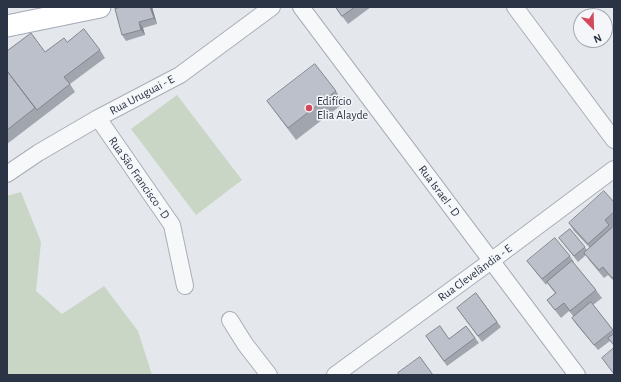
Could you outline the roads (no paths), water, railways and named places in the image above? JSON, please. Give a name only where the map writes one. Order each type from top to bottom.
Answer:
[{"type":"main road","points":[[7,26],[100,7]]},
{"type":"street","name":"Rua Uruguai - E","points":[[7,174],[38,153],[98,118],[180,75],[272,7]]},
{"type":"street","name":"Rua Israel - D","points":[[301,7],[577,375]]},
{"type":"street","points":[[515,7],[614,140]]},
{"type":"street","name":"Rua São Francisco - D","points":[[98,118],[172,225],[185,286]]},
{"type":"street","name":"Rua Clevelândia - E","points":[[335,375],[614,169]]},
{"type":"street","points":[[230,320],[245,344],[269,375]]},
{"type":"place","name":"Edifício Elia Alayde","points":[[309,108]]}]
